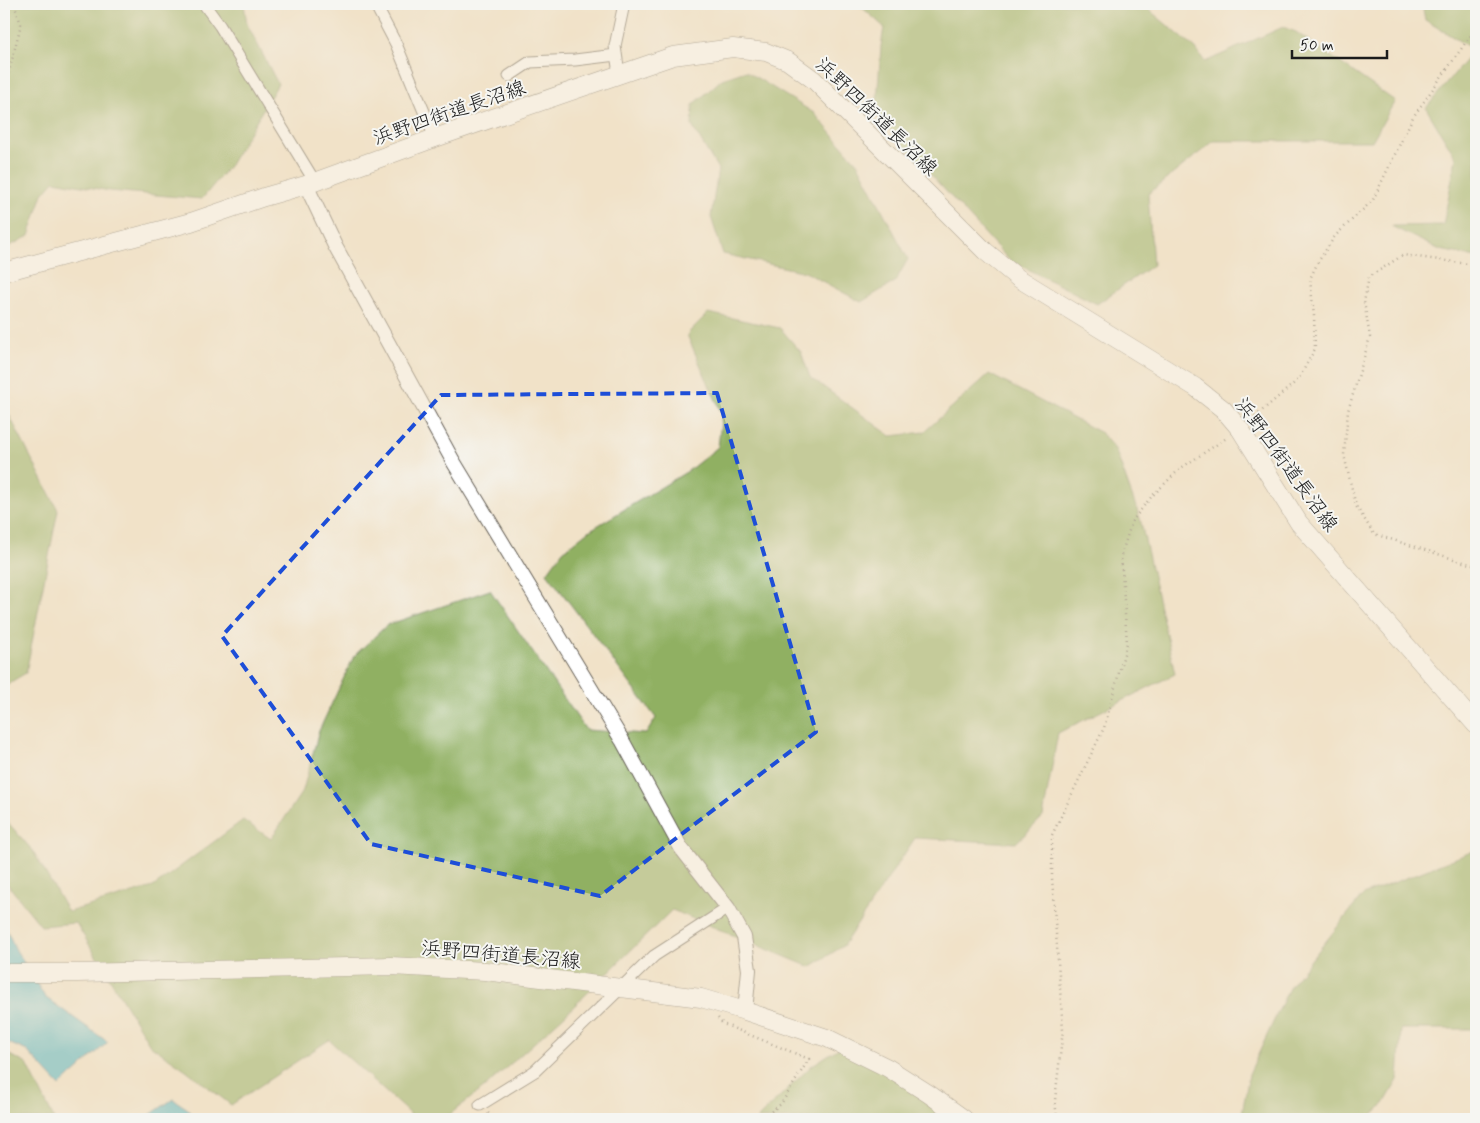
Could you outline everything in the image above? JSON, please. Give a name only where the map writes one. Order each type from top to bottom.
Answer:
[{"type":"main road","name":"浜野四街道長沼線","points":[[4,272],[191,222],[264,197],[311,184],[435,138],[674,56],[733,48],[766,52],[788,61],[814,80],[985,251],[1018,278],[1195,387],[1223,409],[1240,429],[1299,523],[1476,725]]},
{"type":"main road","name":"浜野四街道長沼線","points":[[4,973],[390,966],[485,971],[701,998],[836,1042],[888,1068],[964,1119]]},
{"type":"street","points":[[204,4],[220,26],[311,184],[335,246],[453,461],[622,740],[681,848],[728,908],[744,937],[748,970],[745,1011]]},
{"type":"street","points":[[374,4],[396,44],[435,138]]},
{"type":"street","points":[[619,74],[615,46],[624,4]]},
{"type":"street","points":[[509,76],[530,62],[575,60],[616,55]]},
{"type":"street","points":[[480,1105],[535,1071],[654,956],[728,908]]},
{"type":"path","points":[[4,82],[9,72],[21,24],[14,4]]},
{"type":"path","points":[[1057,1119],[1055,1100],[1063,1030],[1052,878],[1052,835],[1104,728],[1127,643],[1121,556],[1132,521],[1152,496],[1181,468],[1240,429],[1298,380],[1315,349],[1310,279],[1318,262],[1335,236],[1373,200],[1413,117],[1476,28]]},
{"type":"path","points":[[1476,264],[1403,255],[1369,276],[1364,302],[1370,337],[1348,411],[1344,455],[1356,506],[1374,534],[1476,566]]},
{"type":"path","points":[[717,1018],[723,1024],[809,1059],[781,1104],[760,1119]]},
{"type":"highlighted area","points":[[717,393],[816,732],[600,896],[371,844],[222,636],[441,395]]},
{"type":"green space","points":[[4,4],[244,4],[247,24],[278,84],[230,165],[202,199],[110,191],[54,181],[43,194],[29,236],[4,249]]},
{"type":"green space","points":[[858,4],[1142,4],[1196,49],[1205,62],[1283,27],[1296,32],[1395,101],[1372,141],[1214,141],[1148,194],[1153,265],[1097,304],[1009,260],[876,115],[884,27]]},
{"type":"green space","points":[[1422,4],[1476,4],[1476,257],[1440,250],[1391,226],[1443,225],[1456,158],[1426,108],[1474,50],[1425,20]]},
{"type":"green space","points":[[746,71],[814,113],[858,164],[908,259],[895,282],[861,302],[805,272],[723,254],[711,217],[718,169],[692,126],[693,105],[722,79]]},
{"type":"green space","points":[[708,313],[780,328],[801,352],[810,377],[891,436],[924,432],[989,374],[1101,433],[1115,449],[1140,518],[1175,674],[1058,733],[1043,817],[1016,843],[915,838],[843,946],[810,967],[672,910],[565,1015],[485,1087],[449,1115],[415,1119],[329,1040],[231,1105],[150,1045],[76,923],[41,926],[4,880],[4,818],[33,851],[68,912],[153,887],[243,820],[271,839],[303,790],[319,731],[354,656],[387,625],[490,590],[586,730],[646,734],[656,718],[547,573],[563,551],[587,532],[688,471],[718,447],[722,414],[687,335]]},
{"type":"green space","points":[[4,405],[58,510],[26,673],[4,686]]},
{"type":"green space","points":[[1476,850],[1476,1031],[1473,1029],[1401,1029],[1398,1080],[1384,1104],[1368,1119],[1241,1119],[1249,1074],[1290,986],[1363,895]]},
{"type":"green space","points":[[848,1042],[965,1119],[757,1119],[811,1066]]},
{"type":"green space","points":[[4,1052],[27,1064],[54,1119],[4,1119]]},
{"type":"water","points":[[4,924],[16,950],[45,997],[108,1042],[60,1086],[27,1051],[4,1041]]},
{"type":"water","points":[[173,1099],[188,1109],[196,1119],[144,1119]]}]
